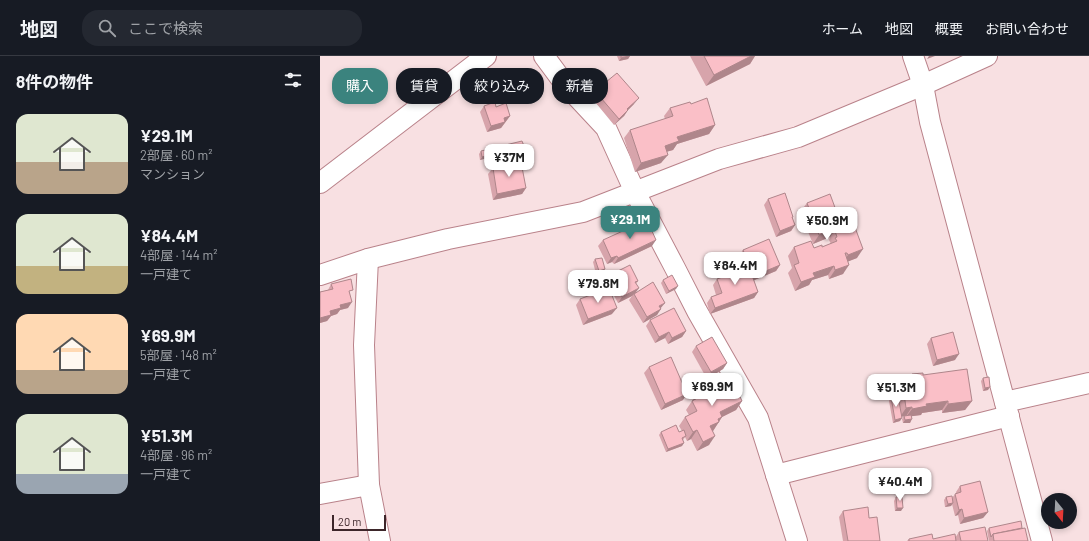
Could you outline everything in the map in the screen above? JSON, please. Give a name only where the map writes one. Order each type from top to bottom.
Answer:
[{"type":"street","points":[[320,182],[486,56]]},
{"type":"street","points":[[544,56],[564,83],[606,128],[635,192],[697,311],[758,418],[797,541]]},
{"type":"street","points":[[913,56],[923,85],[930,122],[1042,541]]},
{"type":"street","points":[[320,274],[368,259],[448,239],[584,212],[719,159],[798,137],[923,85],[987,56]]},
{"type":"street","points":[[368,259],[364,345],[369,485],[380,541]]},
{"type":"street","points":[[776,475],[1007,409],[1089,383]]},
{"type":"street","points":[[320,494],[369,485]]},
{"type":"building","points":[[704,56],[751,56],[714,75]]},
{"type":"building","points":[[617,73],[639,98],[619,119],[606,104],[608,104],[608,80]]},
{"type":"building","points":[[707,98],[715,125],[677,137],[679,141],[665,146],[668,155],[641,163],[630,130],[673,116],[670,108],[690,102],[691,104]]},
{"type":"building","points":[[495,104],[496,107],[506,104],[510,116],[504,118],[505,122],[491,126],[484,106]]},
{"type":"building","points":[[522,141],[524,146],[482,157],[481,151]]},
{"type":"building","points":[[521,162],[526,188],[497,194],[493,168]]},
{"type":"building","points":[[785,193],[795,225],[780,231],[768,199]]},
{"type":"building","points":[[830,194],[837,213],[840,212],[845,225],[853,222],[863,249],[848,255],[845,253],[849,265],[835,270],[834,266],[813,273],[815,277],[801,282],[794,265],[799,263],[794,247],[811,241],[814,248],[822,245],[822,247],[837,241],[835,238],[837,237],[835,231],[837,230],[836,228],[819,235],[807,203]]},
{"type":"building","points":[[647,220],[656,240],[618,258],[617,256],[611,258],[603,240]]},
{"type":"building","points":[[769,239],[780,265],[754,276],[743,250]]},
{"type":"building","points":[[602,258],[605,269],[599,271],[595,259]]},
{"type":"building","points":[[748,264],[758,292],[715,308],[711,297],[722,293],[717,279],[725,276],[723,271],[733,267],[734,270]]},
{"type":"building","points":[[630,265],[638,281],[635,282],[639,288],[622,297],[610,275]]},
{"type":"building","points":[[672,275],[678,286],[669,291],[663,280]]},
{"type":"building","points":[[351,279],[353,290],[349,291],[352,302],[340,305],[341,308],[330,311],[331,315],[320,318],[320,292],[333,289],[331,284]]},
{"type":"building","points":[[653,282],[665,303],[659,306],[661,309],[647,317],[634,294]]},
{"type":"building","points":[[609,288],[617,308],[588,319],[580,299]]},
{"type":"building","points":[[674,308],[686,331],[672,338],[669,332],[659,337],[650,320]]},
{"type":"building","points":[[953,332],[959,354],[937,360],[931,338]]},
{"type":"building","points":[[712,337],[727,363],[711,372],[696,346]]},
{"type":"building","points":[[671,357],[687,394],[665,404],[649,367]]},
{"type":"building","points":[[967,369],[972,401],[948,404],[948,401],[926,404],[927,406],[912,409],[912,407],[906,408],[902,379],[912,378],[912,374],[923,373],[923,375]]},
{"type":"building","points":[[731,377],[742,401],[720,412],[722,417],[718,419],[719,422],[710,426],[715,436],[703,442],[697,430],[693,432],[685,417],[697,411],[692,401],[701,396],[698,389],[710,383],[712,386]]},
{"type":"building","points":[[989,377],[990,387],[985,388],[983,378]]},
{"type":"building","points":[[898,396],[902,418],[895,420],[891,397]]},
{"type":"building","points":[[911,415],[912,419],[905,420],[904,416]]},
{"type":"building","points":[[676,425],[679,432],[684,430],[686,436],[682,438],[684,443],[668,449],[661,432]]},
{"type":"building","points":[[980,481],[988,512],[964,518],[962,509],[959,510],[955,494],[961,492],[960,486]]},
{"type":"building","points":[[952,496],[953,503],[948,504],[946,497]]},
{"type":"building","points":[[896,497],[902,497],[903,508],[897,508]]},
{"type":"building","points":[[868,507],[869,518],[877,517],[880,541],[848,541],[843,511]]},
{"type":"building","points":[[1021,521],[1022,528],[993,534],[991,537],[989,528]]},
{"type":"building","points":[[985,527],[988,541],[961,541],[959,532]]},
{"type":"building","points":[[1025,528],[1028,541],[994,541],[993,534]]},
{"type":"building","points":[[932,534],[933,539],[955,534],[956,541],[909,541],[909,539]]}]
